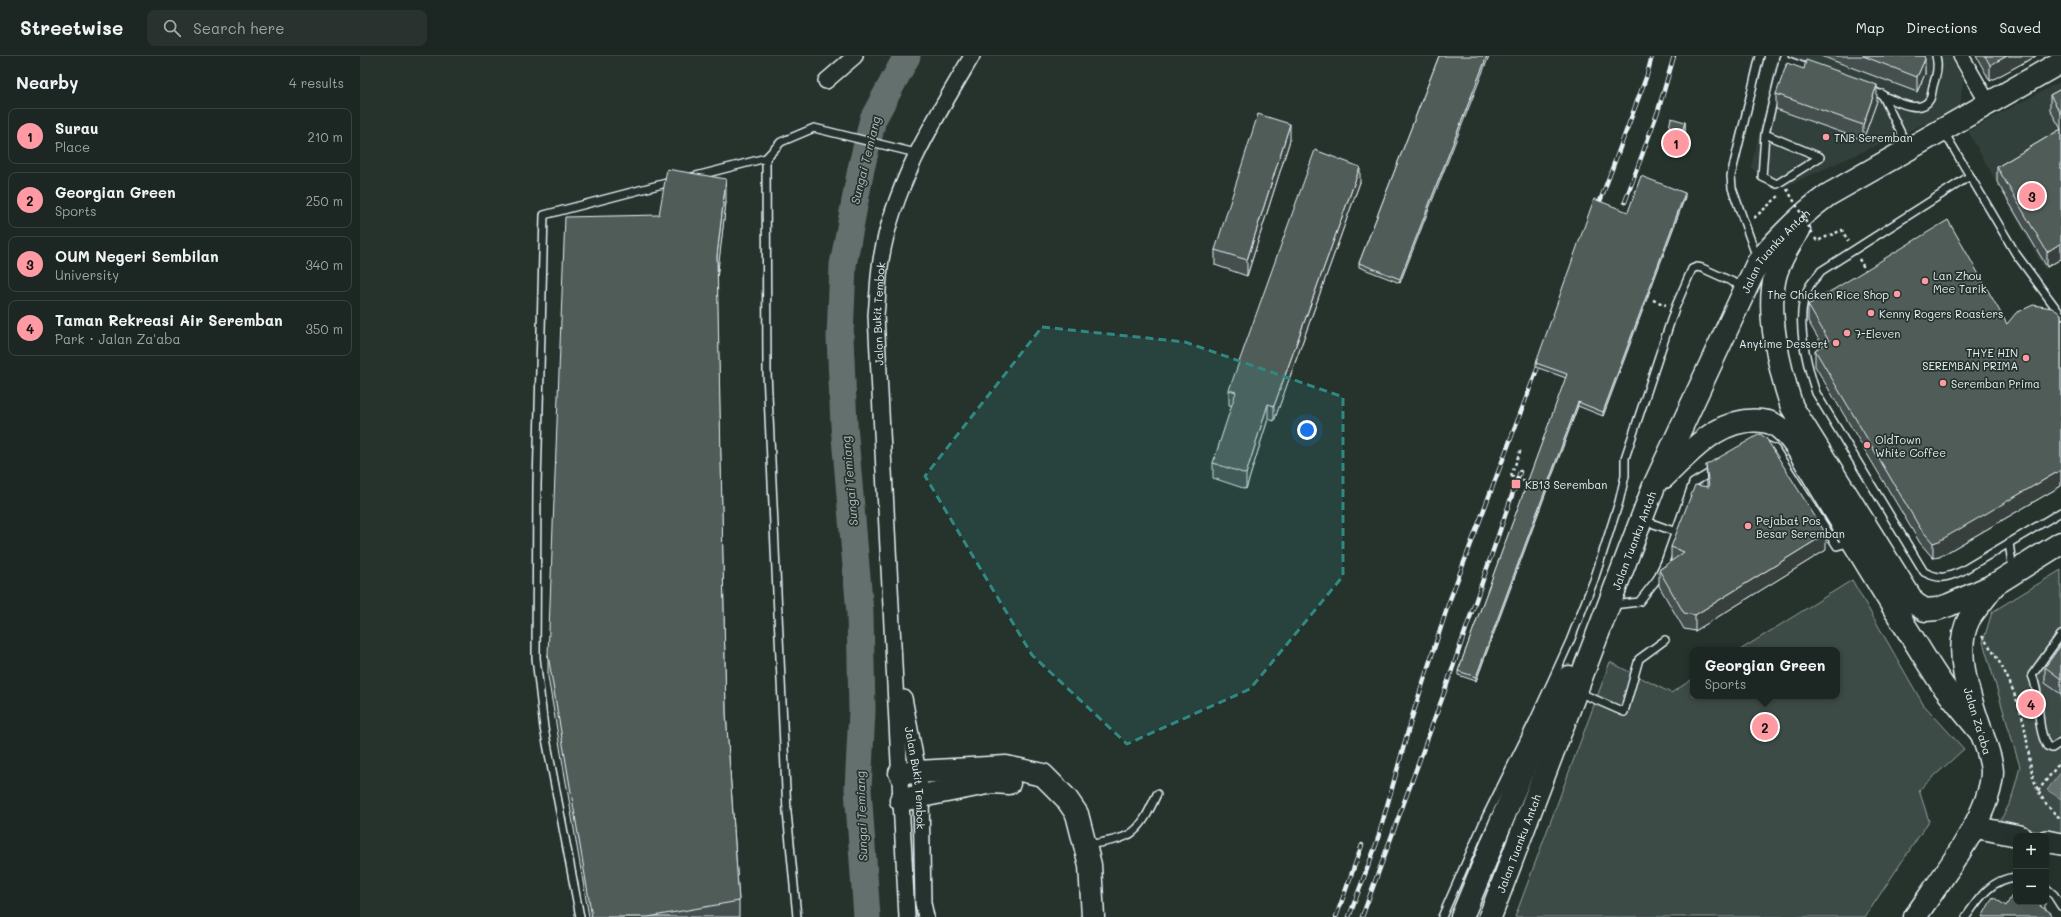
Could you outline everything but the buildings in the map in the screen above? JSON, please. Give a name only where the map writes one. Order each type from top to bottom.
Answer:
[{"type":"highway","points":[[2061,62],[1828,195],[1805,221],[1788,245],[1776,274],[1772,302],[1775,335],[1781,372],[1792,407],[1914,603],[1925,610],[1937,609],[1994,585],[2061,543]]},
{"type":"highway","name":"Jalan Tuanku Antah","points":[[1490,917],[1606,612],[1643,520],[1654,486],[1758,262],[1780,236],[1808,209],[1828,195]]},
{"type":"highway","points":[[1654,486],[1696,446],[1721,428],[1737,422],[1769,422],[1783,430],[1798,450],[1853,542],[1943,686],[1982,734]]},
{"type":"highway","name":"Jalan Za'aba","points":[[1915,917],[1974,827],[1984,808],[1992,772],[1990,755],[1970,696],[1964,670],[1963,648],[1965,633],[1970,619],[1994,585]]},
{"type":"highway","points":[[1462,917],[1504,819],[1528,757],[1568,679],[1606,612]]},
{"type":"highway","points":[[909,773],[1006,767],[1043,775],[1066,798],[1077,814],[1090,865],[1093,917]]},
{"type":"highway","points":[[911,798],[992,782],[1030,785],[1066,798]]},
{"type":"street","points":[[826,81],[855,56]]},
{"type":"street","name":"Jalan Bukit Tembok","points":[[926,917],[923,903],[894,640],[876,315],[881,260],[890,220],[916,153],[972,56]]},
{"type":"street","points":[[1962,56],[1988,103]]},
{"type":"street","name":"Jalan Bukit Tembok","points":[[907,917],[911,798]]},
{"type":"street","points":[[1974,827],[2013,835]]},
{"type":"street","points":[[2049,842],[2061,844]]},
{"type":"lane","points":[[1758,262],[1732,188],[1731,176],[1760,56]]},
{"type":"lane","points":[[1861,86],[1907,106],[1918,108],[1930,99],[1938,70],[1936,56]]},
{"type":"lane","points":[[1765,134],[1820,157],[1777,184],[1762,177],[1765,134],[1784,58],[1818,72]]},
{"type":"lane","points":[[1882,94],[1908,149]]},
{"type":"lane","points":[[580,917],[544,728],[536,658],[537,485],[544,215],[766,158],[781,142],[814,128],[916,153]]},
{"type":"lane","points":[[1943,129],[2016,254],[2061,315]]},
{"type":"lane","points":[[766,158],[768,380],[787,812],[797,917]]},
{"type":"lane","points":[[1970,176],[1821,271],[1809,286],[1804,303],[1802,319],[1807,366],[1816,393],[1924,572],[1937,578],[1950,576],[2010,543],[2061,512]]},
{"type":"lane","points":[[1442,917],[1486,817],[1533,722],[1570,641],[1594,580],[1619,502],[1625,476],[1625,458],[1676,308],[1692,269],[1697,267],[1702,268],[1746,288]]},
{"type":"lane","points":[[1754,447],[1761,443],[1775,449],[1837,546],[1853,542]]},
{"type":"lane","points":[[1606,612],[1639,602],[1657,579],[1676,532],[1693,483],[1720,467]]},
{"type":"lane","points":[[1643,520],[1676,532]]},
{"type":"lane","points":[[2010,543],[2014,573]]},
{"type":"lane","points":[[2061,636],[2032,675],[2037,687],[2042,738],[2047,746],[2052,748],[2061,742]]},
{"type":"lane","points":[[1576,691],[1624,712],[1639,659],[1665,640]]},
{"type":"lane","points":[[2048,653],[2061,652]]},
{"type":"lane","points":[[1086,845],[1115,839],[1134,832],[1143,820],[1157,794]]},
{"type":"lane","points":[[1966,917],[1982,894],[1993,884],[2007,878],[2013,877]]},
{"type":"lane","points":[[2049,891],[2054,895],[2061,906]]},
{"type":"path","points":[[1745,225],[1787,189],[1813,234]]},
{"type":"path","points":[[1521,449],[1511,476],[1532,484]]},
{"type":"path","points":[[1970,619],[2000,661],[2013,688],[2022,717],[2031,770],[2038,792],[2049,808],[2061,819]]},
{"type":"path","points":[[2038,792],[2061,761]]},
{"type":"highlighted area","points":[[1042,327],[1185,342],[1343,397],[1343,576],[1250,689],[1127,744],[1032,655],[925,476]]},
{"type":"shaded area","name":"TNB Seremban","points":[[1777,56],[1950,56],[1963,80],[1960,108],[1775,191],[1751,167]]},
{"type":"shaded area","points":[[2061,81],[2061,260],[2045,270],[1968,131]]},
{"type":"shaded area","points":[[2061,570],[2061,835],[1998,825],[2011,801],[2020,767],[1983,642],[1992,612]]},
{"type":"shaded area","points":[[1852,580],[1923,704],[1964,749],[1919,790],[1929,821],[1865,917],[1515,917],[1610,662],[1671,693],[1690,681],[1690,699],[1840,699],[1840,647],[1745,647]]},
{"type":"shaded area","points":[[2061,772],[2061,799],[2047,790]]},
{"type":"waterway","name":"Sungai Temiang","points":[[867,917],[858,789],[862,711],[860,613],[844,425],[840,337],[843,265],[861,169],[873,119],[907,56]]},
{"type":"railway","points":[[1596,212],[1647,75],[1652,56]]},
{"type":"railway","points":[[1625,202],[1658,111],[1674,56]]},
{"type":"railway","points":[[1349,917],[1376,845],[1412,717],[1449,602],[1542,356]]},
{"type":"railway","points":[[1362,917],[1443,696],[1520,472]]},
{"type":"railway","points":[[1336,917],[1362,845]]},
{"type":"place","name":"TNB Seremban","points":[[1826,137]]},
{"type":"place","name":"Surau","points":[[1676,143]]},
{"type":"place","name":"OUM Negeri Sembilan","points":[[2032,196]]},
{"type":"place","name":"Lan Zhou Mee Tarik","points":[[1925,281]]},
{"type":"place","name":"The Chicken Rice Shop","points":[[1897,294]]},
{"type":"place","name":"Kenny Rogers Roasters","points":[[1871,313]]},
{"type":"place","name":"7-Eleven","points":[[1847,333]]},
{"type":"place","name":"Anytime Dessert","points":[[1836,343]]},
{"type":"place","name":"THYE HIN SEREMBAN PRIMA","points":[[2026,358]]},
{"type":"place","name":"Seremban Prima","points":[[1943,383]]},
{"type":"place","name":"OldTown White Coffee","points":[[1867,445]]},
{"type":"place","name":"KB13 Seremban","points":[[1516,484]]},
{"type":"place","name":"Pejabat Pos Besar Seremban","points":[[1748,526]]},
{"type":"place","name":"Taman Rekreasi Air Seremban","points":[[2031,704]]},
{"type":"place","name":"Georgian Green","points":[[1765,727]]}]
